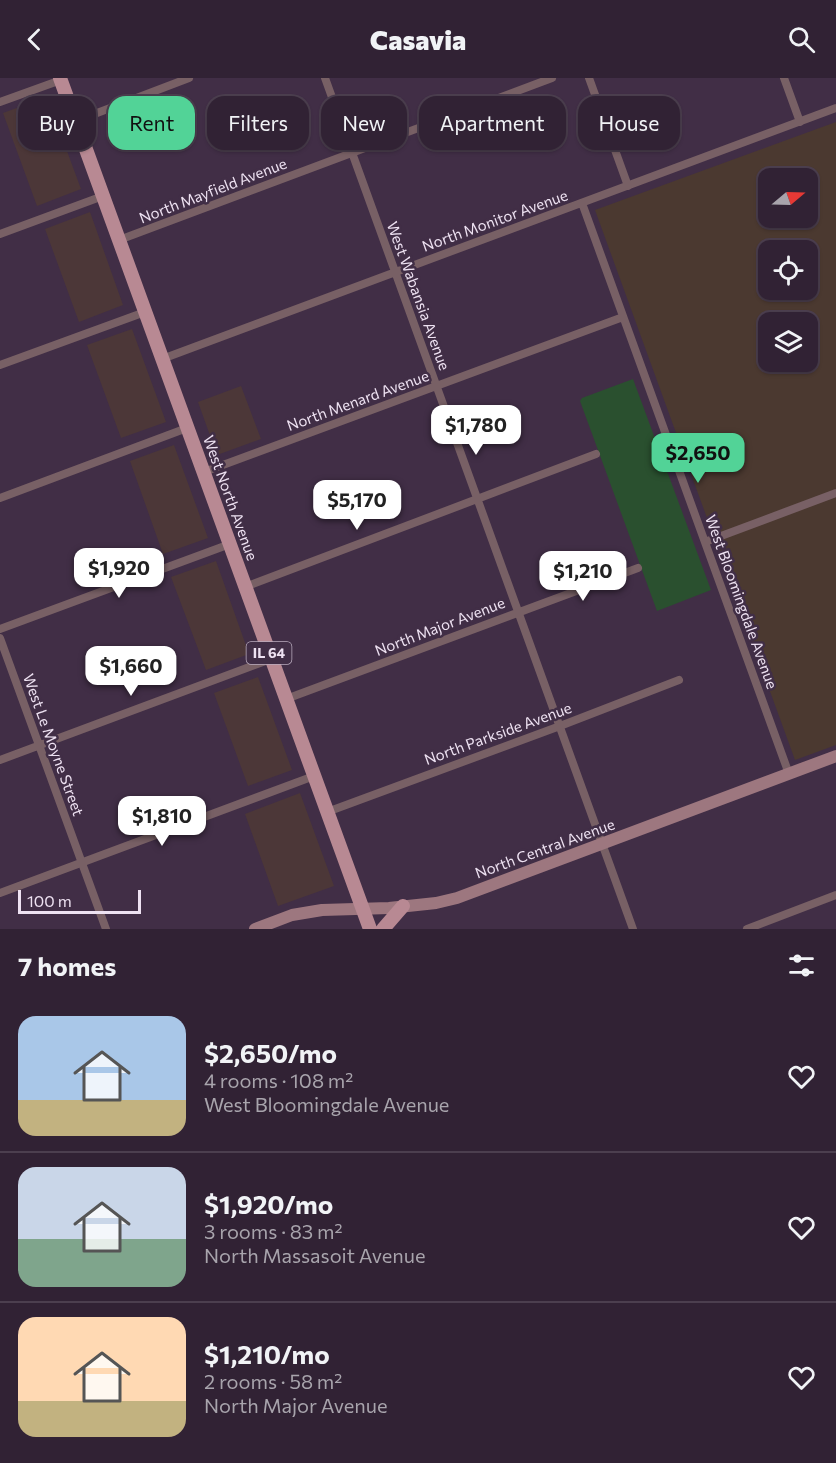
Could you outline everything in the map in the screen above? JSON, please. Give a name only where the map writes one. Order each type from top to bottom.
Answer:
[{"type":"main road","name":"West North Avenue","points":[[61,79],[67,96]]},
{"type":"main road","name":"West North Avenue","points":[[86,150],[370,929]]},
{"type":"main road","points":[[383,929],[403,906]]},
{"type":"street","points":[[96,113],[189,78]]},
{"type":"street","name":"West Wabansia Avenue","points":[[325,78],[633,929]]},
{"type":"street","name":"North Mayfield Avenue","points":[[119,240],[552,78]]},
{"type":"street","points":[[589,78],[628,186]]},
{"type":"street","points":[[784,78],[800,122]]},
{"type":"street","points":[[0,102],[61,79]]},
{"type":"street","name":"North Monitor Avenue","points":[[162,359],[836,108]]},
{"type":"street","points":[[0,234],[103,196]]},
{"type":"street","name":"West Bloomingdale Avenue","points":[[582,203],[789,774]]},
{"type":"street","points":[[0,365],[145,312]]},
{"type":"street","name":"North Menard Avenue","points":[[204,472],[623,317]]},
{"type":"street","points":[[0,498],[187,428]]},
{"type":"street","points":[[245,586],[596,454]]},
{"type":"street","points":[[705,542],[836,493]]},
{"type":"street","points":[[0,629],[230,544]]},
{"type":"street","name":"North Major Avenue","points":[[286,699],[639,567]]},
{"type":"street","name":"West Le Moyne Street","points":[[0,638],[106,929]]},
{"type":"street","points":[[0,760],[271,659]]},
{"type":"street","name":"North Parkside Avenue","points":[[327,812],[679,680]]},
{"type":"street","name":"North Central Avenue","points":[[255,929],[292,915],[322,909],[403,906],[436,903],[457,898],[836,756]]},
{"type":"street","points":[[0,893],[314,776]]},
{"type":"street","points":[[747,929],[836,896]]},
{"type":"shaded area","points":[[18,108],[18,150],[67,150],[81,189],[37,206],[3,113]]},
{"type":"shaded area","points":[[836,122],[836,745],[795,760],[595,210]]},
{"type":"shaded area","points":[[90,212],[123,305],[79,322],[45,229]]},
{"type":"shaded area","points":[[132,329],[166,422],[121,438],[87,345]]},
{"type":"shaded area","points":[[241,386],[261,439],[217,455],[198,402]]},
{"type":"shaded area","points":[[174,445],[208,538],[163,554],[130,461]]},
{"type":"shaded area","points":[[216,561],[249,654],[206,670],[171,577]]},
{"type":"shaded area","points":[[258,677],[292,770],[248,786],[214,693]]},
{"type":"shaded area","points":[[300,793],[334,886],[278,906],[245,814]]},
{"type":"green space","points":[[633,379],[711,590],[657,611],[580,401],[582,398]]}]
